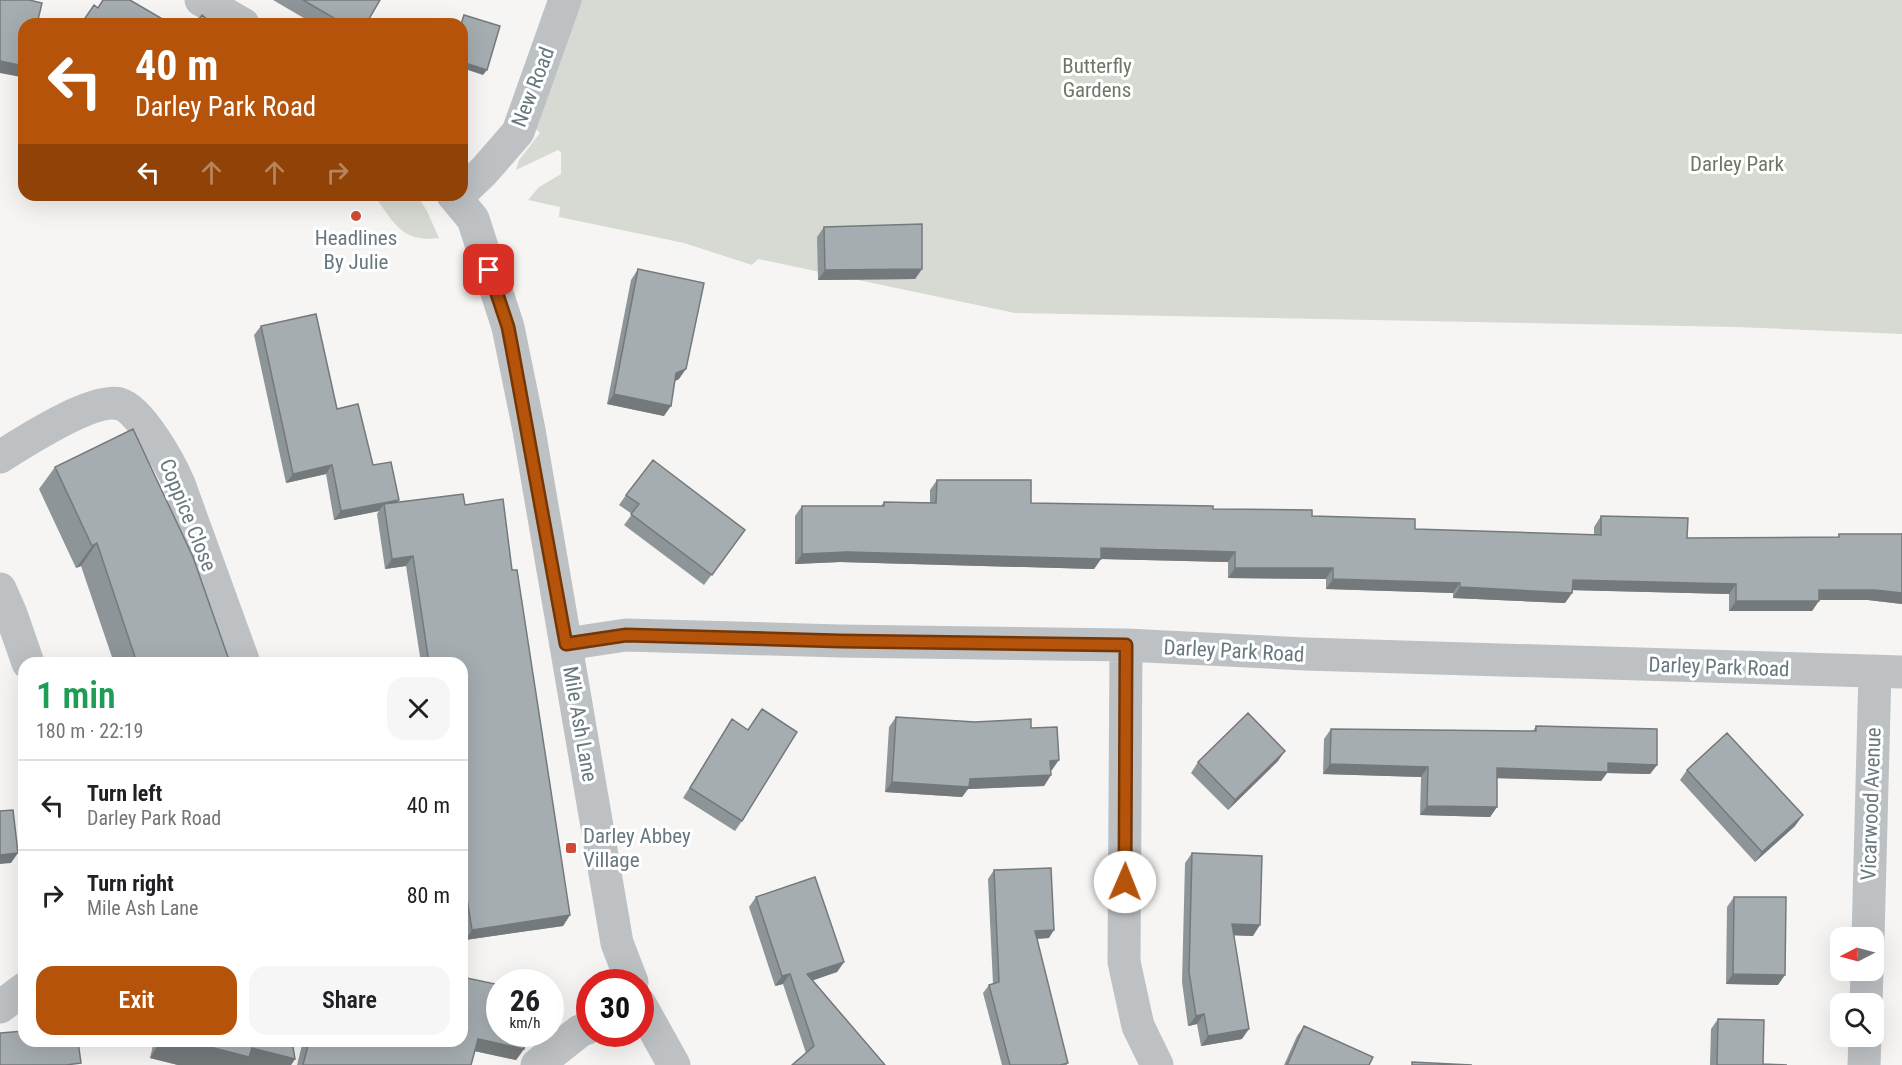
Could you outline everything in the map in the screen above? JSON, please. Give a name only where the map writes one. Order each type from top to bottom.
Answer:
[{"type":"street","points":[[201,0],[232,18]]},
{"type":"street","name":"New Road","points":[[468,190],[518,132],[565,0]]},
{"type":"street","name":"Mile Ash Lane","points":[[460,201],[508,327],[529,430],[617,943],[627,969]]},
{"type":"street","name":"Coppice Close","points":[[0,457],[79,413],[104,403],[122,404],[131,411],[167,457],[242,657]]},
{"type":"street","points":[[0,590],[26,657]]},
{"type":"street","name":"Darley Park Road","points":[[566,644],[626,635],[1126,645],[1305,654],[1889,672]]},
{"type":"street","points":[[1126,645],[1124,962],[1138,1026],[1157,1065]]},
{"type":"street","name":"Vicarwood Avenue","points":[[1869,927],[1889,672]]},
{"type":"street","points":[[0,1007],[18,993]]},
{"type":"street","points":[[654,1029],[674,1065]]},
{"type":"street","points":[[537,1065],[576,1034]]},
{"type":"street","points":[[1864,1065],[1865,1047]]},
{"type":"green space","name":"Darley Park","points":[[571,0],[1902,0],[1902,334],[1736,327],[1015,313],[758,259],[752,265],[684,243],[559,217],[560,207],[528,200],[539,187],[561,174],[561,152],[558,150],[516,170],[519,160],[540,133],[530,123]]},
{"type":"green space","points":[[377,201],[421,201],[439,238],[415,237],[407,234],[393,222]]},
{"type":"building","points":[[0,0],[29,0],[42,3],[38,18],[18,18],[18,65],[0,61]]},
{"type":"building","points":[[103,0],[130,0],[161,18],[85,18],[94,5],[98,8]]},
{"type":"building","points":[[303,0],[380,0],[370,18],[334,18]]},
{"type":"building","points":[[464,15],[500,26],[487,70],[468,64],[468,18],[463,18]]},
{"type":"building","points":[[922,224],[922,269],[825,270],[824,227]]},
{"type":"building","points":[[638,269],[704,283],[686,369],[676,373],[671,406],[614,394]]},
{"type":"building","points":[[316,314],[337,409],[358,404],[373,465],[391,462],[399,500],[341,511],[332,465],[293,474],[261,326]]},
{"type":"building","points":[[133,429],[193,557],[228,657],[135,657],[97,543],[92,546],[55,467]]},
{"type":"building","points":[[653,460],[745,530],[712,575],[631,514],[639,504],[626,495]]},
{"type":"building","points":[[937,480],[1031,480],[1031,503],[1312,510],[1312,516],[1415,519],[1415,529],[1601,535],[1601,516],[1688,518],[1687,538],[1839,537],[1839,534],[1902,534],[1902,593],[1875,590],[1819,590],[1819,601],[1736,601],[1736,584],[1573,580],[1572,593],[1460,587],[1460,583],[1333,579],[1333,568],[1235,568],[1235,552],[1101,548],[1101,559],[847,552],[802,554],[802,506],[884,506],[884,502],[936,503]]},
{"type":"building","points":[[463,494],[465,505],[503,499],[512,570],[517,570],[570,915],[472,930],[468,905],[468,657],[428,657],[413,556],[392,559],[384,504]]},
{"type":"building","points":[[762,709],[797,732],[742,821],[690,788],[732,719],[748,730]]},
{"type":"building","points":[[1248,713],[1285,751],[1235,800],[1198,762]]},
{"type":"building","points":[[896,717],[975,722],[1031,719],[1031,728],[1057,727],[1059,760],[1050,761],[1051,775],[970,779],[969,787],[892,782]]},
{"type":"building","points":[[1536,726],[1657,729],[1657,765],[1608,763],[1608,772],[1497,768],[1497,807],[1427,806],[1428,767],[1330,764],[1331,729],[1536,731]]},
{"type":"building","points":[[1727,733],[1803,815],[1762,852],[1687,770]]},
{"type":"building","points":[[13,810],[18,853],[0,855],[0,811]]},
{"type":"building","points":[[1192,853],[1262,856],[1260,925],[1232,924],[1249,1029],[1208,1036],[1204,1014],[1196,1016],[1189,972]]},
{"type":"building","points":[[1051,868],[1054,930],[1035,931],[1068,1063],[1010,1065],[989,985],[999,982],[994,870]]},
{"type":"building","points":[[815,877],[844,962],[807,974],[885,1065],[792,1065],[814,1046],[790,974],[782,976],[756,897]]},
{"type":"building","points":[[1734,897],[1786,897],[1785,975],[1733,974]]},
{"type":"building","points":[[468,978],[486,982],[486,1041],[478,1039],[471,1065],[303,1065],[308,1047],[468,1047]]},
{"type":"building","points":[[1718,1019],[1764,1020],[1763,1064],[1787,1065],[1717,1065]]},
{"type":"building","points":[[1304,1026],[1373,1057],[1369,1065],[1287,1065]]},
{"type":"building","points":[[18,1032],[18,1047],[79,1047],[81,1063],[0,1065],[0,1033]]},
{"type":"building","points":[[210,1047],[293,1047],[295,1059],[252,1048],[249,1057]]},
{"type":"building","points":[[1412,1062],[1472,1065],[1412,1065]]},
{"type":"place","name":"Headlines By Julie","points":[[356,216]]},
{"type":"place","name":"Darley Abbey Village","points":[[571,848]]},
{"type":"route","points":[[489,270],[508,327],[529,430],[566,644],[626,635],[1126,645],[1125,882]]},
{"type":"park label","name":"Butterfly Gardens","points":[[1097,78]]}]
